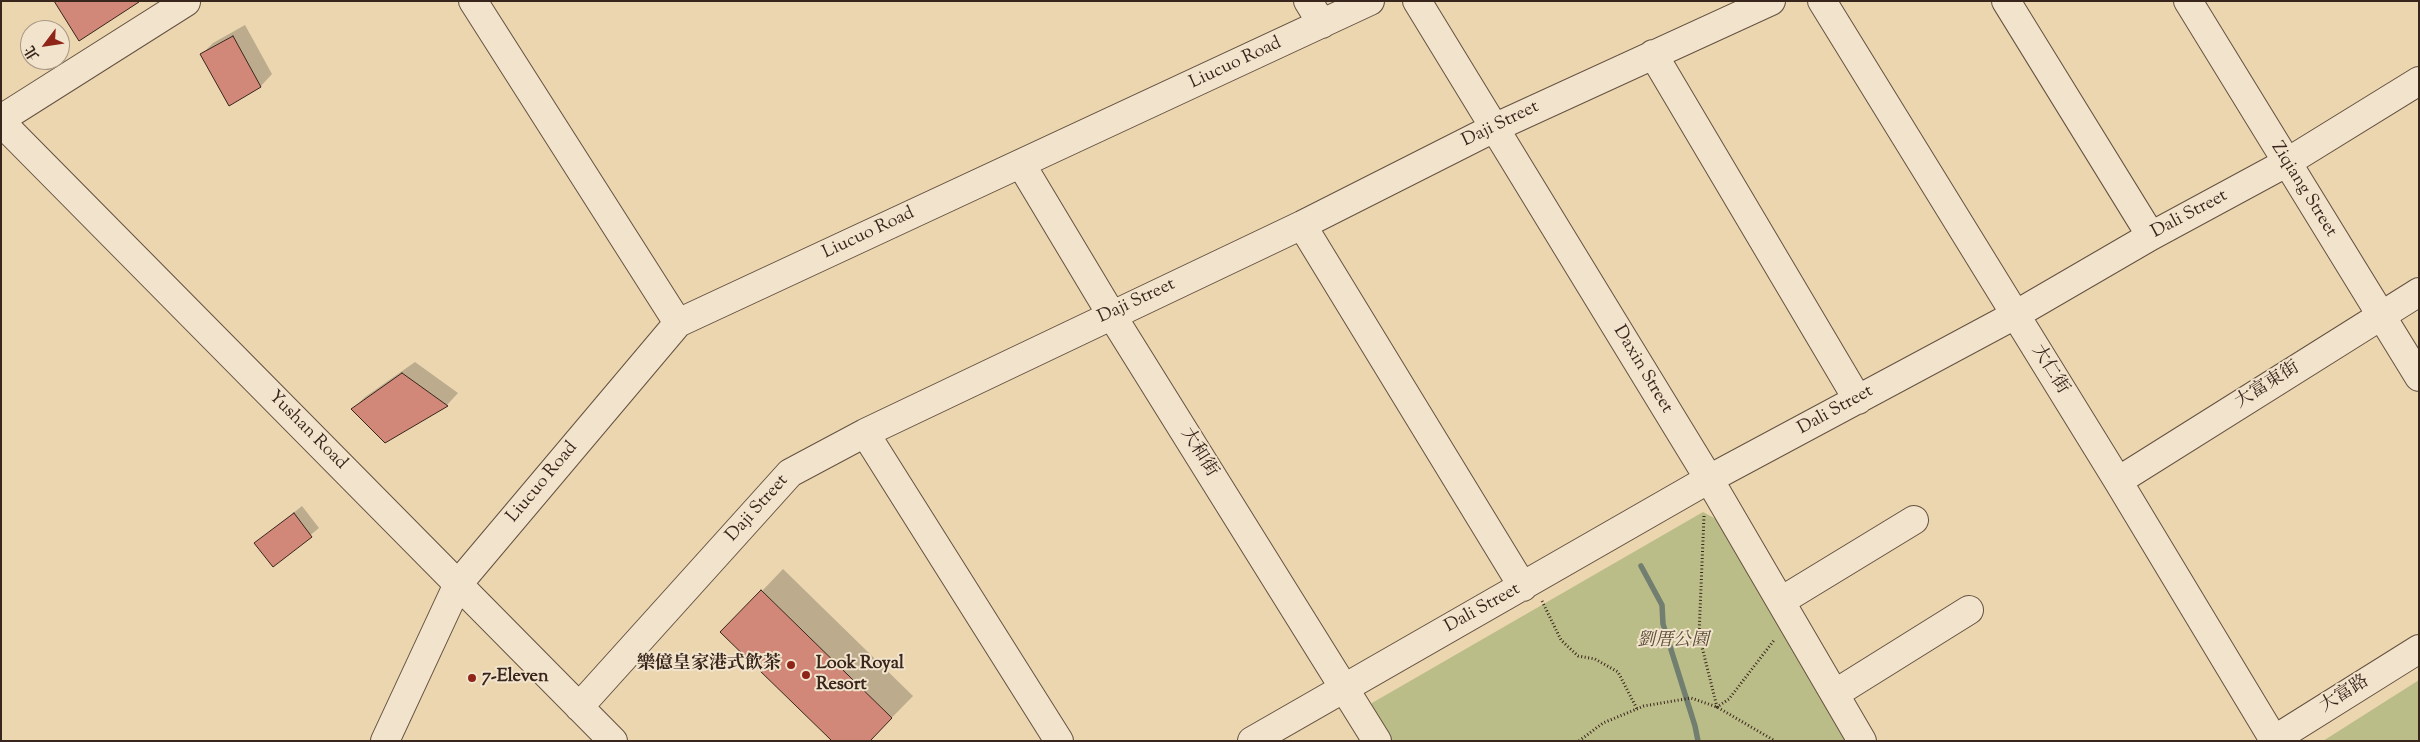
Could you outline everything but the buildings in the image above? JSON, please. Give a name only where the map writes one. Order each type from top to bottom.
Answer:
[{"type":"street","points":[[473,1],[678,322]]},
{"type":"street","name":"Liucuo Road","points":[[385,741],[458,584],[678,322],[1022,164],[1315,13],[1370,1]]},
{"type":"street","name":"Daxin Street","points":[[1417,1],[1709,480],[1836,693],[1862,741]]},
{"type":"street","name":"Daji Street","points":[[579,707],[790,473],[865,433],[1111,314],[1302,225],[1494,128],[1771,1]]},
{"type":"street","name":"大仁街","points":[[1822,1],[2118,481],[2273,740]]},
{"type":"street","points":[[2006,1],[2151,236]]},
{"type":"street","name":"Ziqiang Street","points":[[2188,1],[2419,377]]},
{"type":"street","points":[[1,121],[186,2]]},
{"type":"street","points":[[1653,54],[1858,400]]},
{"type":"street","name":"Dali Street","points":[[1252,741],[1709,480],[2015,315],[2151,236],[2286,163],[2419,81]]},
{"type":"street","name":"Yushan Road","points":[[1,121],[612,741]]},
{"type":"street","name":"大和街","points":[[1022,164],[1111,314],[1376,741]]},
{"type":"street","points":[[1302,225],[1527,584]]},
{"type":"street","name":"大富東街","points":[[2118,481],[2419,292]]},
{"type":"street","points":[[865,433],[1059,741]]},
{"type":"street","points":[[1781,601],[1914,520]]},
{"type":"street","points":[[1836,693],[1969,610]]},
{"type":"street","name":"大富路","points":[[2273,740],[2419,649]]},
{"type":"path","points":[[1704,509],[1699,635],[1717,707]]},
{"type":"path","points":[[1527,584],[1561,640],[1578,656],[1596,659],[1618,672],[1637,709]]},
{"type":"path","points":[[1717,707],[1729,699],[1779,634]]},
{"type":"path","points":[[1578,741],[1603,723],[1637,709],[1691,698],[1717,707],[1775,741]]},
{"type":"green space","name":"劉厝公園","points":[[1703,512],[1716,519],[1846,741],[1380,741],[1368,721],[1372,703]]},
{"type":"green space","points":[[2419,680],[2419,741],[2323,741]]},
{"type":"waterway","points":[[1641,566],[1662,605],[1663,624],[1698,741]]},
{"type":"place","name":"樂億皇家港式飲茶","points":[[791,665]]},
{"type":"place","name":"Look Royal Resort","points":[[806,675]]},
{"type":"place","name":"7-Eleven","points":[[472,678]]}]
